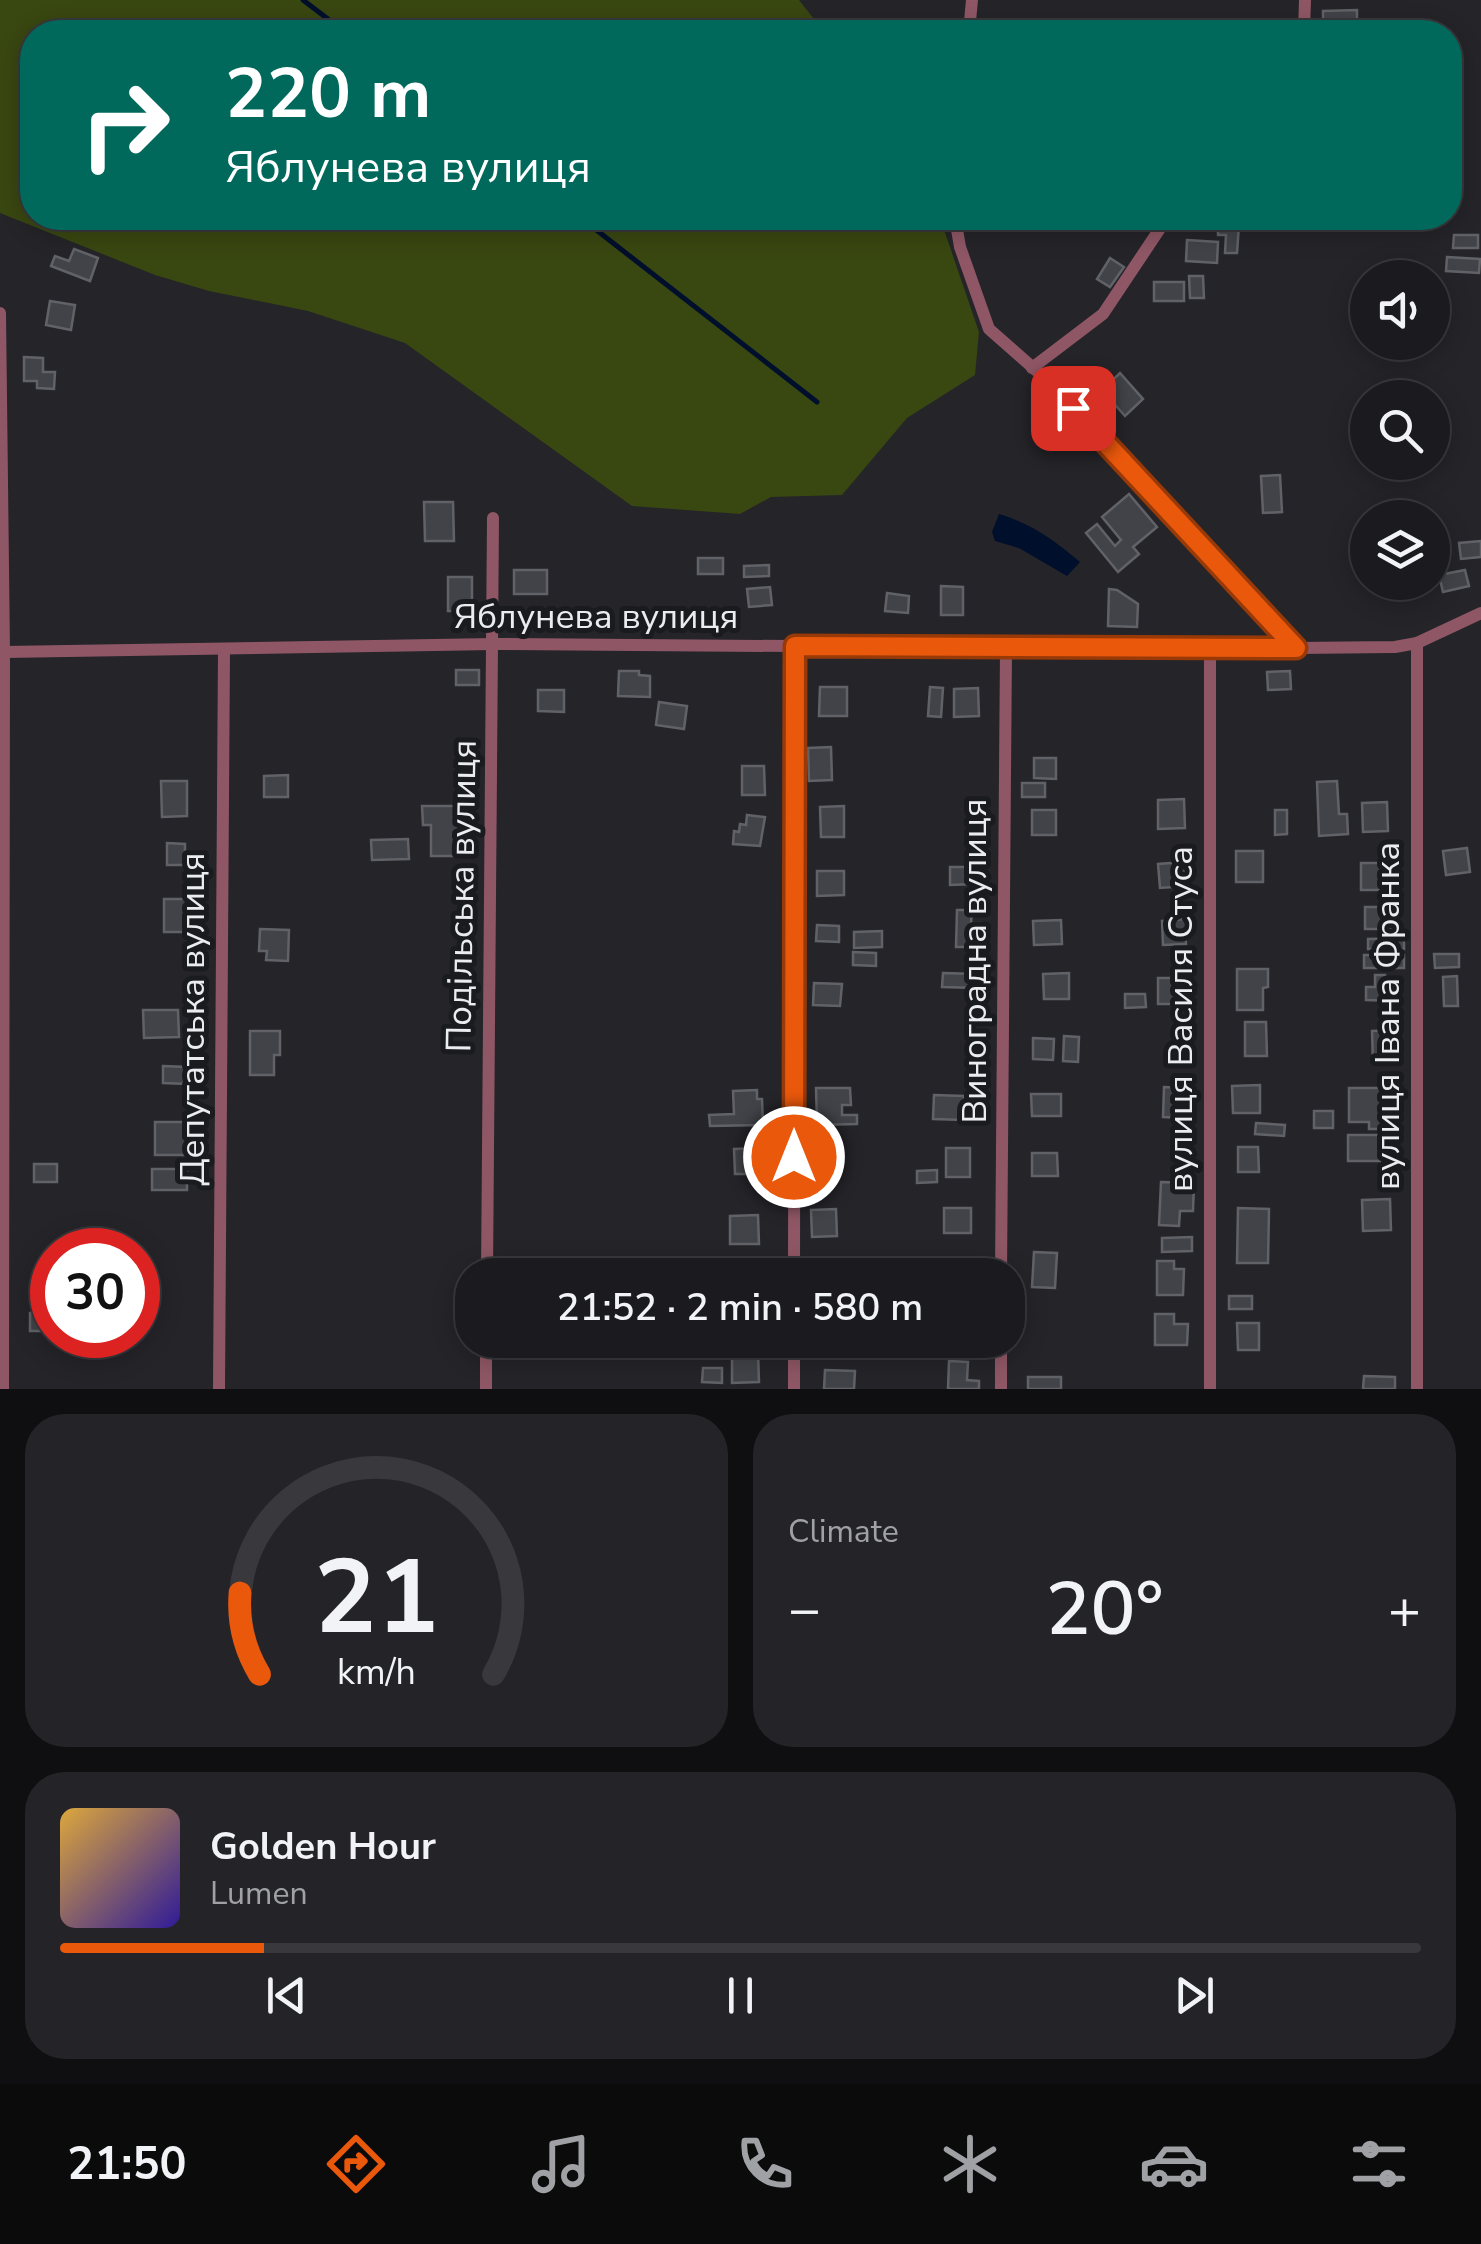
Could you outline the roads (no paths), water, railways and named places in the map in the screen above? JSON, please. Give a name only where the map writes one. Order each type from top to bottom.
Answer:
[{"type":"street","points":[[957,230],[989,328],[1032,368],[1296,648]]},
{"type":"street","points":[[1032,368],[1104,314],[1159,230]]},
{"type":"street","points":[[0,313],[4,652],[3,1389]]},
{"type":"street","name":"Подільська вулиця","points":[[487,1258],[493,518]]},
{"type":"street","name":"Яблунева вулиця","points":[[4,652],[494,644],[1394,647],[1417,644],[1481,613]]},
{"type":"street","name":"вулиця Івана Франка","points":[[1417,644],[1417,1389]]},
{"type":"street","points":[[794,1258],[795,646]]},
{"type":"street","name":"Виноградна вулиця","points":[[1002,1258],[1006,648]]},
{"type":"street","name":"вулиця Василя Стуса","points":[[1210,649],[1210,1389]]},
{"type":"street","name":"Депутатська вулиця","points":[[219,1389],[224,650]]},
{"type":"street","points":[[486,1358],[486,1389]]},
{"type":"street","points":[[794,1358],[794,1389]]},
{"type":"street","points":[[1001,1358],[1001,1389]]},
{"type":"water","points":[[999,514],[1042,534],[1080,562],[1067,576],[1019,548],[995,541],[992,532]]},
{"type":"waterway","points":[[303,0],[329,20]]},
{"type":"waterway","points":[[596,230],[817,402]]}]
